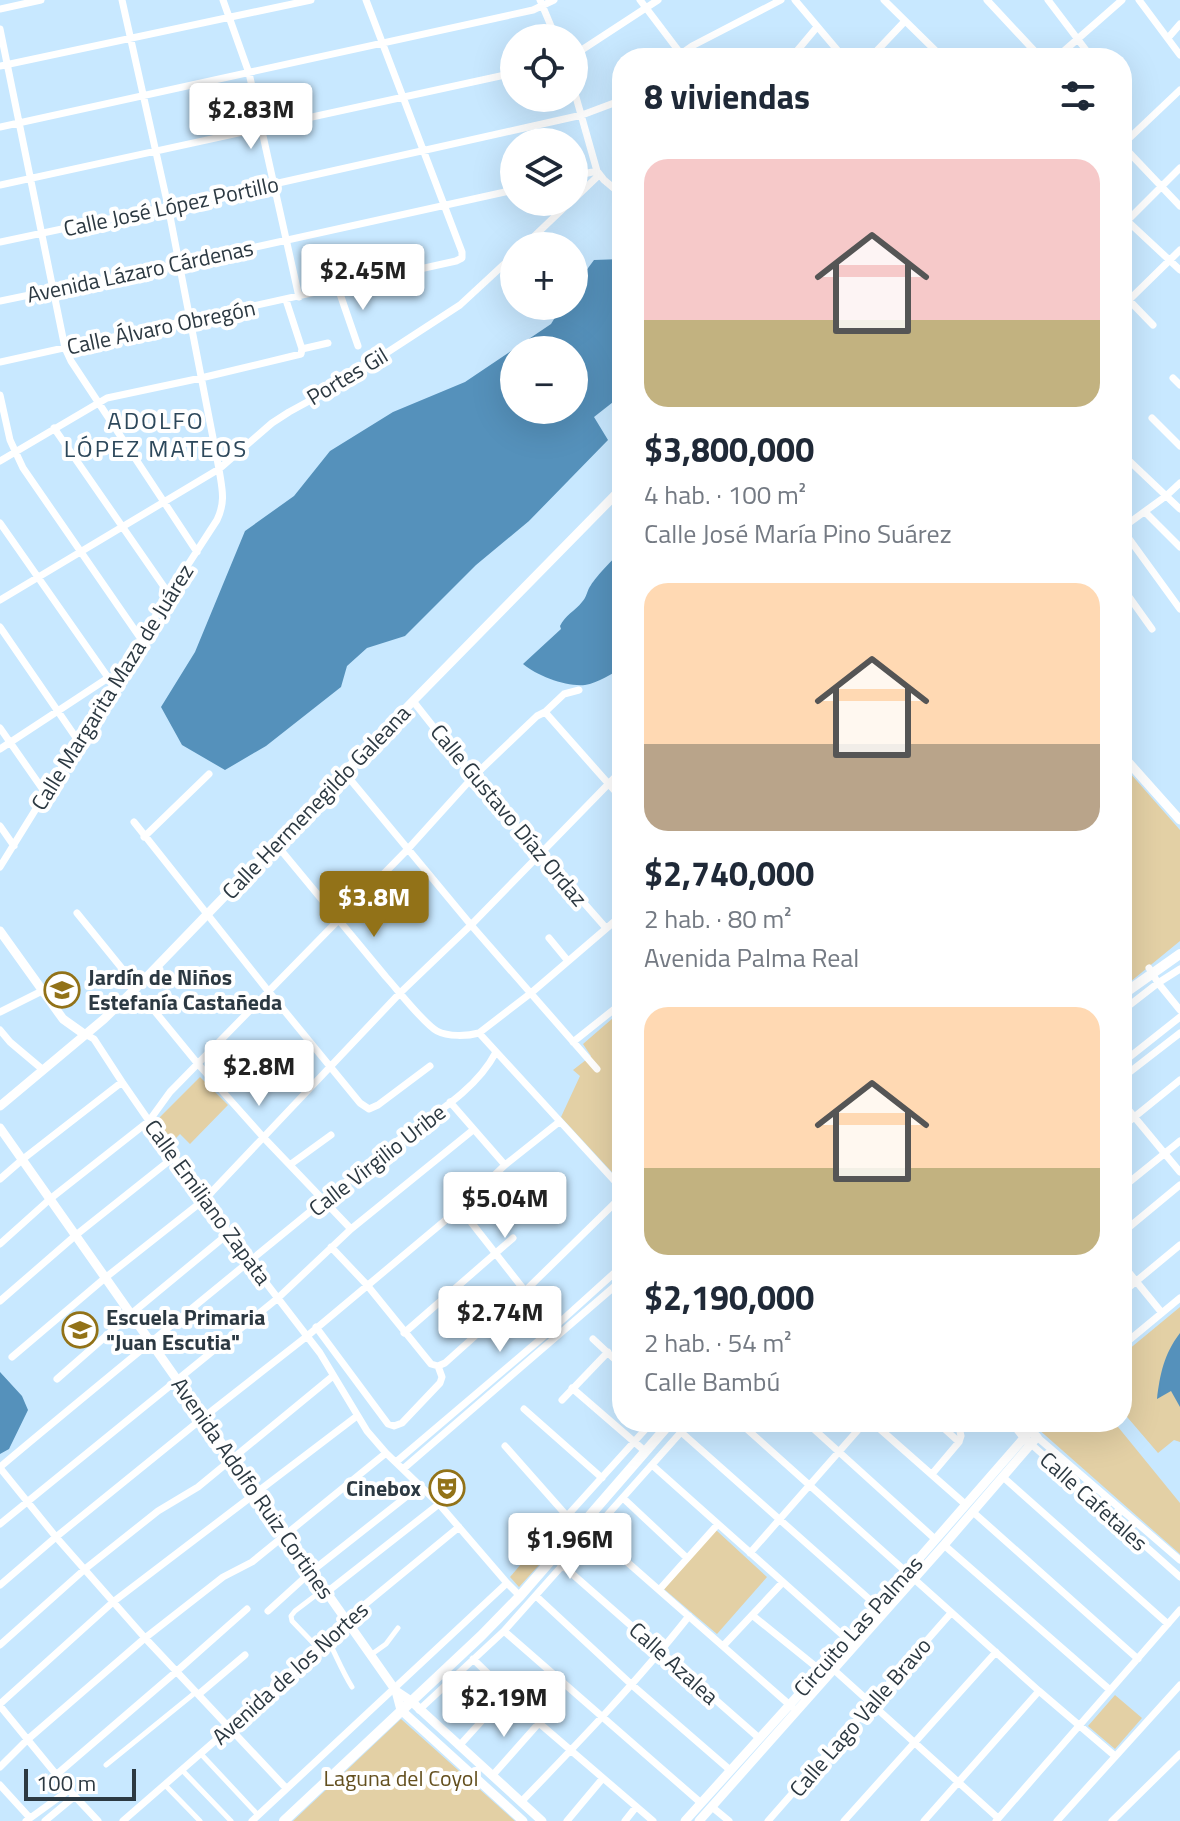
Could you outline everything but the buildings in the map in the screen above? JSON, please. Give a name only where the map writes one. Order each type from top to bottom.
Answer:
[{"type":"main road","points":[[1132,986],[1150,970],[1180,954]]},
{"type":"main road","points":[[284,1821],[401,1710],[415,1706],[520,1596],[663,1432]]},
{"type":"street","points":[[0,9],[41,0]]},
{"type":"street","points":[[122,0],[168,206],[219,469]]},
{"type":"street","points":[[223,0],[249,73],[299,297]]},
{"type":"street","points":[[4,66],[311,0]]},
{"type":"street","points":[[366,0],[444,206]]},
{"type":"street","points":[[0,127],[533,10],[541,3],[554,0]]},
{"type":"street","points":[[588,44],[642,4],[658,0]]},
{"type":"street","points":[[696,48],[781,0]]},
{"type":"street","points":[[795,0],[835,48]]},
{"type":"street","points":[[884,0],[933,48]]},
{"type":"street","points":[[987,0],[1032,48]]},
{"type":"street","points":[[1048,0],[1084,48]]},
{"type":"street","points":[[1067,48],[1122,0]]},
{"type":"street","points":[[1139,0],[1180,55]]},
{"type":"street","points":[[541,3],[550,24]]},
{"type":"street","points":[[642,4],[674,48]]},
{"type":"street","points":[[879,48],[905,21]]},
{"type":"street","points":[[1168,38],[1180,24]]},
{"type":"street","points":[[799,48],[817,27]]},
{"type":"street","points":[[0,29],[4,66],[20,123],[65,348],[197,552]]},
{"type":"street","points":[[0,185],[500,76]]},
{"type":"street","points":[[1132,136],[1180,90]]},
{"type":"street","name":"Calle José López Portillo","points":[[0,242],[423,151],[582,115],[612,104]]},
{"type":"street","points":[[581,112],[598,173],[612,186]]},
{"type":"street","points":[[1132,155],[1180,206]]},
{"type":"street","points":[[1132,214],[1180,168]]},
{"type":"street","points":[[588,174],[598,173]]},
{"type":"street","points":[[588,183],[598,173]]},
{"type":"street","name":"Avenida Lázaro Cárdenas","points":[[0,301],[500,193]]},
{"type":"street","name":"Calle Álvaro Obregón","points":[[0,362],[456,261],[462,258],[462,252],[444,206]]},
{"type":"street","points":[[539,232],[555,216]]},
{"type":"street","points":[[1132,228],[1180,270]]},
{"type":"street","points":[[1132,290],[1180,250]]},
{"type":"street","name":"Portes Gil","points":[[0,600],[219,469],[280,417],[331,389],[460,305],[500,268]]},
{"type":"street","points":[[338,288],[358,346]]},
{"type":"street","points":[[286,300],[301,352]]},
{"type":"street","points":[[1132,303],[1153,325]]},
{"type":"street","points":[[0,461],[107,398],[201,378],[328,343]]},
{"type":"street","points":[[1173,378],[1180,385]]},
{"type":"street","points":[[0,395],[14,452],[23,468],[141,639]]},
{"type":"street","points":[[1152,418],[1180,446]]},
{"type":"street","points":[[54,428],[169,594]]},
{"type":"street","points":[[1132,464],[1180,509]]},
{"type":"street","name":"Calle Margarita Maza de Juárez","points":[[0,867],[217,520],[223,507],[219,469]]},
{"type":"street","points":[[1132,521],[1180,483]]},
{"type":"street","name":"Calle Hermenegildo Galeana","points":[[0,1106],[113,1011],[612,498]]},
{"type":"street","points":[[1145,512],[1180,547]]},
{"type":"street","points":[[0,523],[114,686]]},
{"type":"street","points":[[1132,542],[1180,609]]},
{"type":"street","points":[[1132,601],[1152,629]]},
{"type":"street","points":[[0,627],[79,742]]},
{"type":"street","points":[[0,749],[108,678]]},
{"type":"street","points":[[0,1244],[50,1199],[149,1121],[170,1092],[407,850],[473,777],[537,716],[564,694],[579,690]]},
{"type":"street","name":"Calle Gustavo Díaz Ordaz","points":[[413,701],[473,777],[606,928]]},
{"type":"street","points":[[545,712],[612,788]]},
{"type":"street","points":[[0,728],[46,794]]},
{"type":"street","points":[[1132,766],[1180,820]]},
{"type":"street","points":[[344,772],[407,850],[597,1069]]},
{"type":"street","points":[[144,837],[209,774]]},
{"type":"street","points":[[12,1357],[205,1199],[400,993],[471,925],[612,779]]},
{"type":"street","points":[[134,822],[360,1103],[369,1109],[378,1105],[430,1066]]},
{"type":"street","points":[[0,826],[14,846]]},
{"type":"street","points":[[275,843],[400,993],[438,1032],[479,1033],[612,923]]},
{"type":"street","points":[[77,913],[137,987]]},
{"type":"street","points":[[0,931],[63,1019],[84,1034]]},
{"type":"street","points":[[549,938],[568,961]]},
{"type":"street","points":[[1132,1003],[1180,969]]},
{"type":"street","points":[[1150,970],[1180,1010]]},
{"type":"street","points":[[0,1012],[42,991]]},
{"type":"street","points":[[148,1003],[264,1138],[351,1229]]},
{"type":"street","points":[[573,1042],[612,1011]]},
{"type":"street","points":[[1132,1055],[1180,1017]]},
{"type":"street","points":[[0,1030],[42,1069]]},
{"type":"street","points":[[479,1033],[612,1178]]},
{"type":"street","points":[[1132,1070],[1180,1033]]},
{"type":"street","name":"Calle Emiliano Zapata","points":[[84,1034],[94,1039],[174,1157],[320,1353],[357,1416],[386,1453],[439,1504],[520,1596]]},
{"type":"street","name":"Calle Virgilio Uribe","points":[[0,1467],[382,1152],[450,1102],[488,1068],[496,1052]]},
{"type":"street","points":[[1134,1117],[1180,1080]]},
{"type":"street","points":[[0,1179],[122,1082]]},
{"type":"street","points":[[450,1102],[505,1165]]},
{"type":"street","points":[[1132,1114],[1180,1172]]},
{"type":"street","points":[[0,1585],[306,1337],[559,1122]]},
{"type":"street","name":"Avenida Adolfo Ruiz Cortines","points":[[0,1128],[395,1689],[542,1821]]},
{"type":"street","points":[[0,1524],[278,1298],[351,1229],[473,1130]]},
{"type":"street","points":[[291,1164],[331,1135]]},
{"type":"street","points":[[1132,1180],[1180,1141]]},
{"type":"street","points":[[0,1301],[174,1157]]},
{"type":"street","points":[[1132,1225],[1180,1185]]},
{"type":"street","points":[[331,1247],[367,1285],[431,1364],[438,1366],[525,1291],[612,1206]]},
{"type":"street","points":[[460,1208],[525,1291]]},
{"type":"street","points":[[57,1379],[229,1233]]},
{"type":"street","points":[[404,1333],[513,1238]]},
{"type":"street","points":[[1132,1285],[1180,1245]]},
{"type":"street","points":[[1132,1275],[1162,1313]]},
{"type":"street","points":[[553,1334],[612,1276]]},
{"type":"street","points":[[396,1462],[612,1288]]},
{"type":"street","points":[[1132,1338],[1180,1298]]},
{"type":"street","points":[[316,1327],[388,1424],[394,1426],[402,1423],[440,1383],[442,1377],[438,1366]]},
{"type":"street","points":[[593,1339],[612,1356]]},
{"type":"street","points":[[562,1400],[608,1352]]},
{"type":"street","points":[[0,1645],[85,1569],[158,1511],[198,1487],[333,1376]]},
{"type":"street","points":[[572,1388],[612,1422]]},
{"type":"street","points":[[403,1469],[474,1401]]},
{"type":"street","points":[[524,1409],[602,1478]]},
{"type":"street","points":[[98,1821],[0,1705],[113,1602],[357,1416]]},
{"type":"street","points":[[623,1432],[646,1452]]},
{"type":"street","points":[[553,1534],[644,1432]]},
{"type":"street","points":[[415,1706],[504,1631],[681,1432],[877,1606]]},
{"type":"street","points":[[750,1432],[1115,1756]]},
{"type":"street","points":[[817,1432],[1110,1690]]},
{"type":"street","points":[[750,1553],[856,1432]]},
{"type":"street","points":[[884,1432],[1138,1659]]},
{"type":"street","points":[[948,1432],[959,1442]]},
{"type":"street","points":[[932,1474],[959,1442],[960,1432]]},
{"type":"street","name":"Circuito Las Palmas","points":[[969,1508],[1003,1477],[1026,1432]]},
{"type":"street","name":"Circuito Las Palmas","points":[[685,1821],[759,1738],[833,1669],[969,1508],[1026,1432]]},
{"type":"street","name":"Calle Cafetales","points":[[1028,1432],[1180,1560]]},
{"type":"street","name":"Calle Cafetales","points":[[1028,1432],[1180,1577]]},
{"type":"street","points":[[505,1446],[567,1516]]},
{"type":"street","points":[[0,1767],[145,1638],[223,1577],[252,1562],[386,1453]]},
{"type":"street","points":[[652,1465],[848,1640]]},
{"type":"street","points":[[0,1467],[56,1537],[145,1638],[286,1788]]},
{"type":"street","points":[[1003,1477],[1168,1624]]},
{"type":"street","points":[[268,1611],[312,1571],[421,1485]]},
{"type":"street","points":[[623,1498],[687,1558]]},
{"type":"street","points":[[317,1647],[292,1621],[291,1616],[380,1552],[439,1504]]},
{"type":"street","points":[[659,1590],[718,1524]]},
{"type":"street","name":"Avenida de los Nortes","points":[[123,1821],[231,1727],[346,1620],[459,1527]]},
{"type":"street","points":[[593,1532],[793,1708]]},
{"type":"street","name":"Calle Azalea","points":[[553,1557],[759,1738]]},
{"type":"street","name":"Circuito Las Palmas","points":[[699,1821],[793,1708],[820,1670],[877,1606],[910,1576]]},
{"type":"street","points":[[723,1646],[783,1582]]},
{"type":"street","points":[[201,1754],[255,1818],[507,1583]]},
{"type":"street","points":[[536,1596],[730,1770]]},
{"type":"street","points":[[56,1775],[247,1609]]},
{"type":"street","points":[[833,1669],[997,1820],[1180,1610]]},
{"type":"street","name":"Calle Lago Valle Bravo","points":[[768,1821],[951,1613]]},
{"type":"street","points":[[752,1615],[820,1670]]},
{"type":"street","points":[[506,1805],[517,1799],[603,1717],[689,1616]]},
{"type":"street","points":[[371,1655],[386,1644],[398,1628]]},
{"type":"street","points":[[504,1631],[701,1803]]},
{"type":"street","points":[[327,1638],[352,1687]]},
{"type":"street","points":[[844,1821],[996,1652]]},
{"type":"street","points":[[106,1765],[245,1655]]},
{"type":"street","points":[[473,1659],[539,1723],[653,1821]]},
{"type":"street","points":[[1057,1821],[1180,1685]]},
{"type":"street","name":"Avenida Adolfo Ruiz Cortines","points":[[395,1689],[401,1710]]},
{"type":"street","points":[[924,1821],[1039,1691]]},
{"type":"street","points":[[455,1760],[461,1748],[507,1693]]},
{"type":"street","points":[[401,1710],[523,1821]]},
{"type":"street","points":[[492,1776],[539,1723]]},
{"type":"street","points":[[1112,1821],[1180,1754]]},
{"type":"street","points":[[182,1770],[231,1821]]},
{"type":"street","points":[[567,1821],[603,1778]]},
{"type":"street","points":[[0,1785],[28,1820],[72,1793]]},
{"type":"street","points":[[165,1785],[200,1821]]},
{"type":"street","points":[[45,1821],[72,1793]]},
{"type":"street","points":[[625,1821],[636,1807]]},
{"type":"street","points":[[712,1807],[729,1821]]},
{"type":"green space","points":[[1132,775],[1180,830],[1180,941],[1132,980]]},
{"type":"green space","points":[[612,1019],[612,1172],[561,1117],[580,1076],[573,1070],[591,1056],[583,1044]]},
{"type":"green space","points":[[200,1077],[228,1105],[190,1144],[180,1134],[174,1140],[155,1122]]},
{"type":"green space","points":[[1180,1307],[1180,1442],[1174,1440],[1158,1453],[1132,1423],[1132,1347]]},
{"type":"green space","points":[[1042,1432],[1122,1432],[1180,1503],[1180,1554]]},
{"type":"green space","points":[[716,1530],[767,1577],[717,1634],[664,1589]]},
{"type":"green space","points":[[549,1531],[548,1555],[519,1587],[510,1577],[522,1563],[528,1561],[527,1558]]},
{"type":"green space","points":[[1115,1695],[1142,1718],[1115,1749],[1088,1726]]},
{"type":"green space","name":"Laguna del Coyol","points":[[401,1719],[515,1821],[293,1821]]},
{"type":"water","points":[[612,259],[612,403],[594,417],[608,440],[529,521],[476,565],[405,636],[367,648],[347,666],[341,687],[266,746],[225,770],[182,745],[161,707],[195,652],[245,531],[294,496],[330,451],[393,412],[465,382],[500,358],[500,424],[588,424],[588,336],[533,336],[553,320],[588,320],[588,268],[594,260]]},
{"type":"water","points":[[612,560],[612,673],[595,682],[578,685],[552,680],[523,664],[561,629],[562,622],[584,600]]},
{"type":"water","points":[[1180,1333],[1180,1407],[1171,1391],[1157,1399],[1164,1364]]},
{"type":"water","points":[[0,1372],[22,1396],[28,1410],[9,1449],[0,1454]]},
{"type":"place","name":"Jardín de Niños Estefanía Castañeda","points":[[62,990]]},
{"type":"place","name":"Escuela Primaria \"Juan Escutia\"","points":[[80,1330]]},
{"type":"place","name":"Cinebox","points":[[447,1488]]},
{"type":"district","name":"ADOLFO LÓPEZ MATEOS","points":[[156,434]]}]
